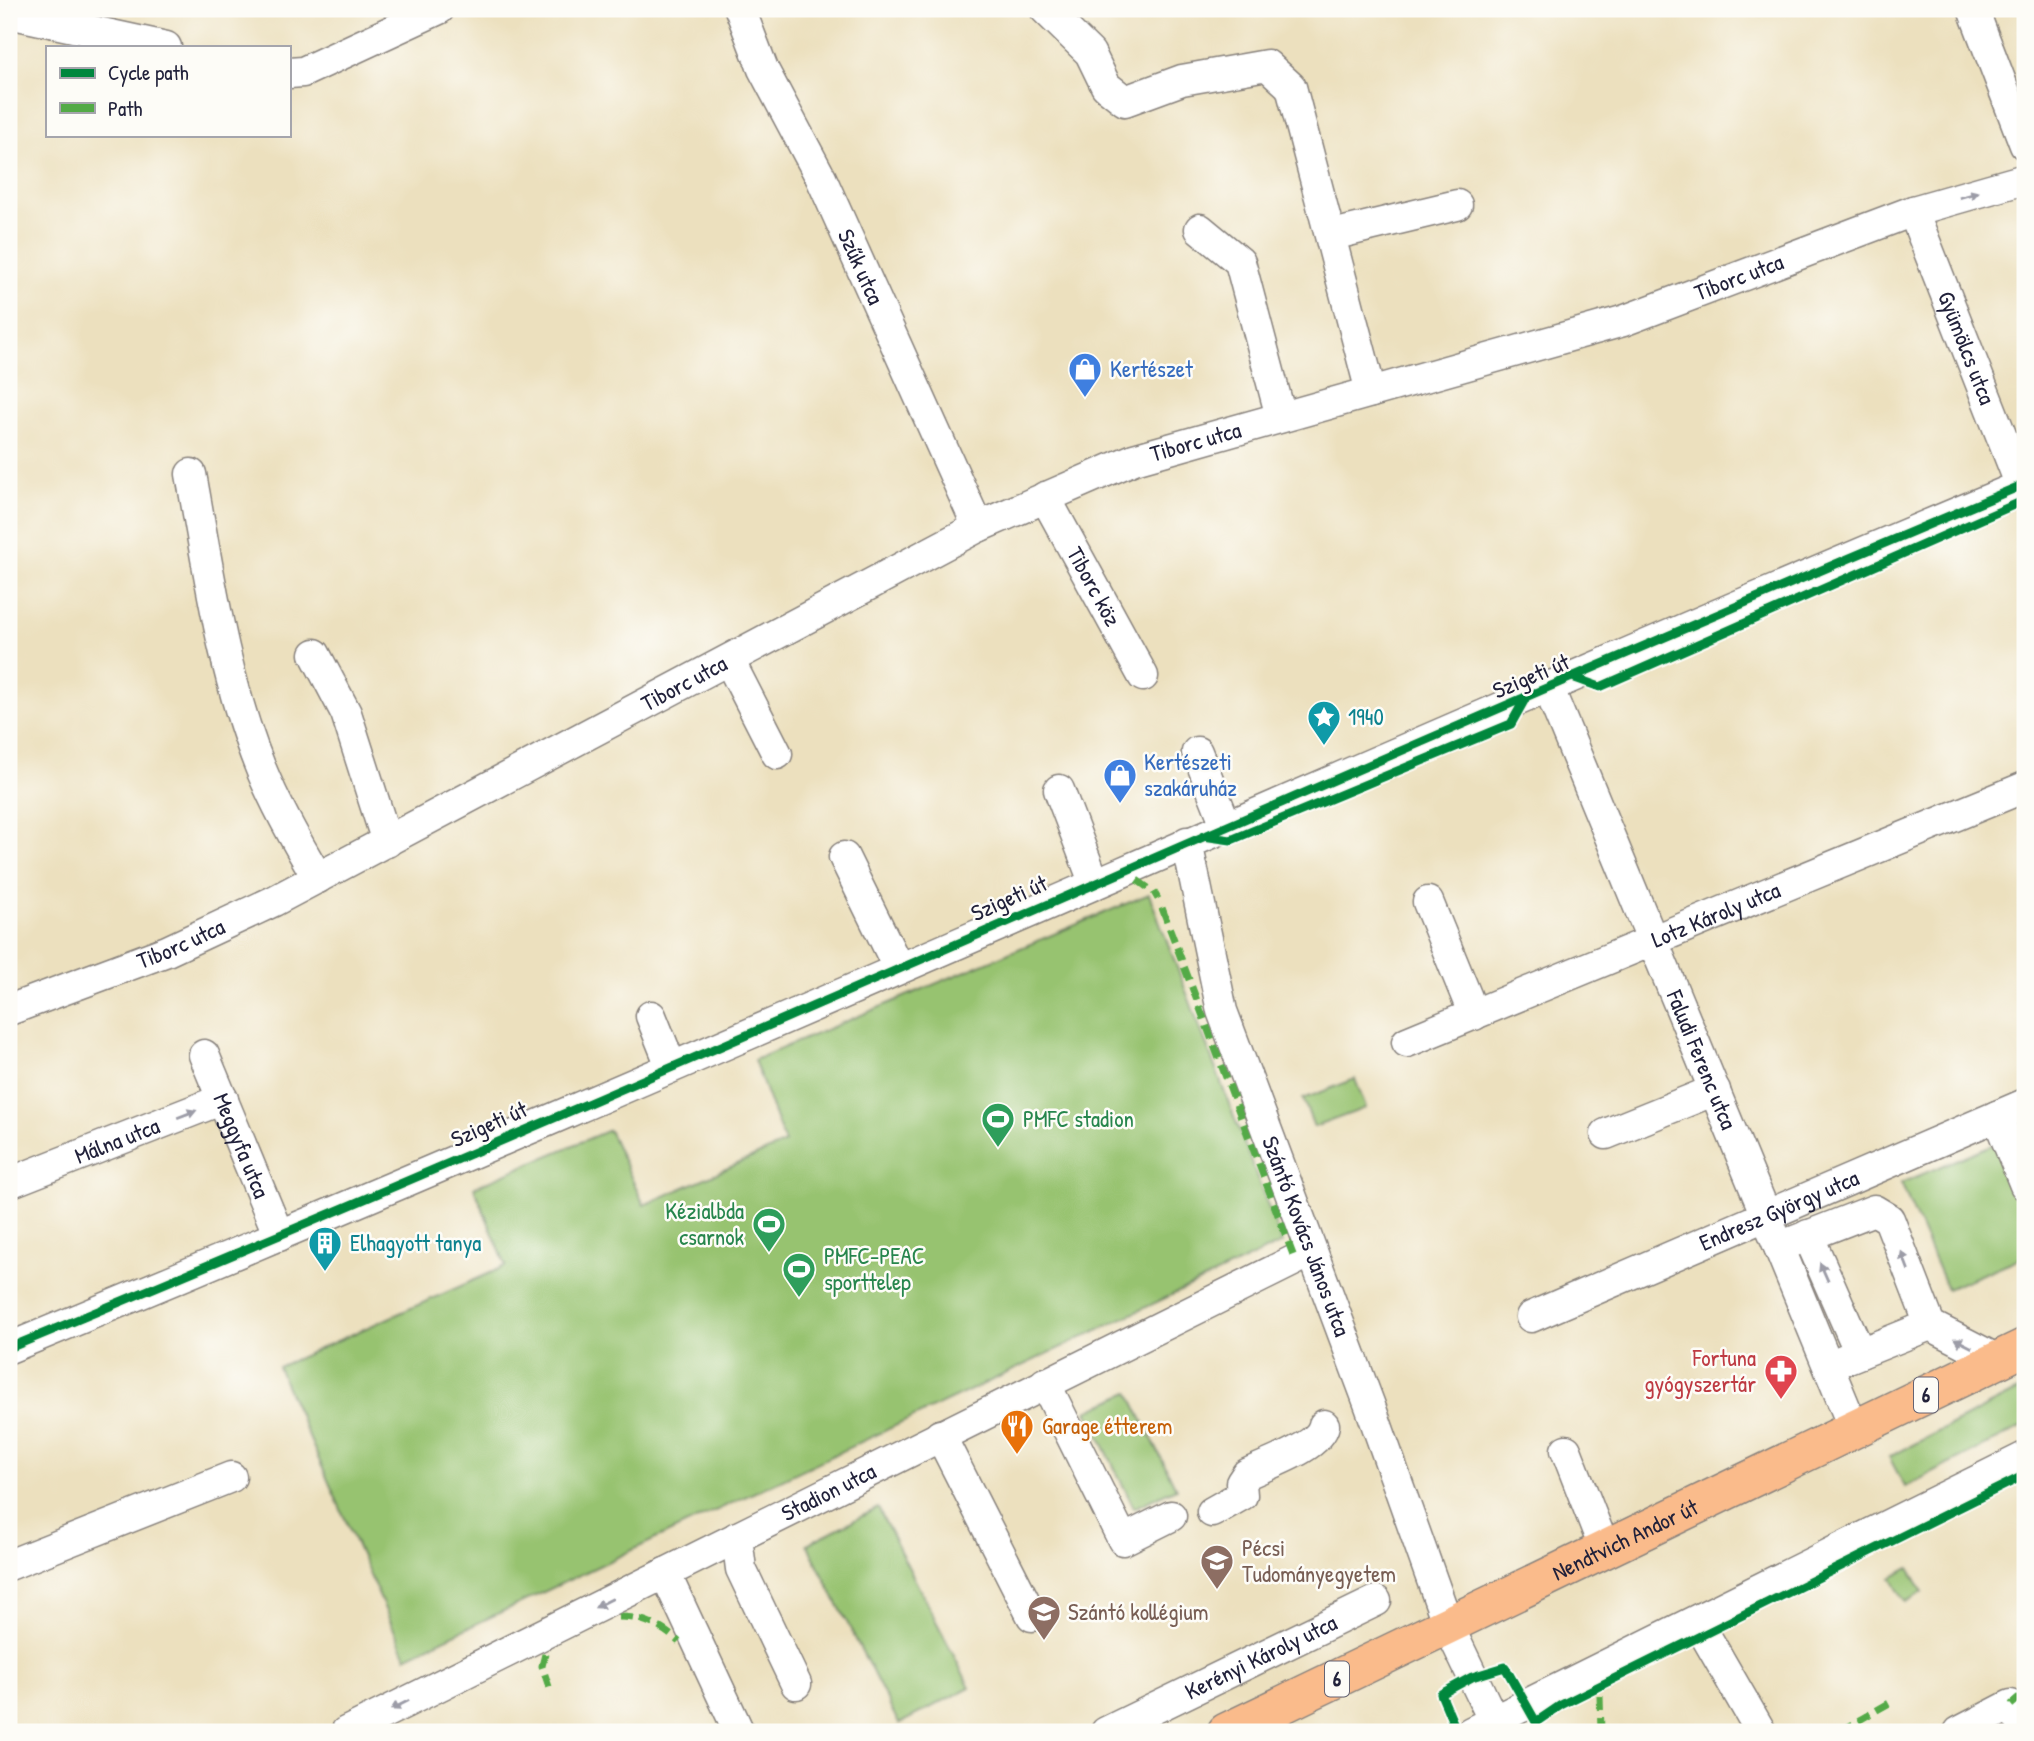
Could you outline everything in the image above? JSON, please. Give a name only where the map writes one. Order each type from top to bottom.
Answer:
[{"type":"main road","name":"Nendtvich Andor út","points":[[1226,1732],[2012,1354]]},
{"type":"street","points":[[290,73],[303,72],[439,9]]},
{"type":"street","name":"Szűk utca","points":[[740,9],[763,69],[821,178],[978,527]]},
{"type":"street","points":[[1045,9],[1090,53],[1106,86],[1125,101],[1182,80],[1267,65],[1291,87],[1332,235],[1371,392]]},
{"type":"street","points":[[1973,9],[2025,145]]},
{"type":"street","points":[[9,13],[161,46]]},
{"type":"street","name":"Tiborc utca","points":[[9,1010],[167,951],[318,878],[978,527],[1134,459],[1623,321],[1913,211],[2025,179]]},
{"type":"street","points":[[1332,235],[1457,205]]},
{"type":"street","name":"Gyümölcs utca","points":[[1913,211],[2023,485]]},
{"type":"street","points":[[1200,229],[1240,262],[1281,417]]},
{"type":"street","points":[[191,474],[227,659],[244,722],[281,816],[318,878]]},
{"type":"street","name":"Szigeti út","points":[[9,1348],[279,1236],[1226,825],[2023,485]]},
{"type":"street","name":"Tiborc köz","points":[[1045,497],[1143,676]]},
{"type":"street","points":[[315,654],[346,713],[387,842]]},
{"type":"street","points":[[729,660],[777,754]]},
{"type":"street","name":"Faludi Ferenc utca","points":[[1549,689],[1854,1429]]},
{"type":"street","points":[[1197,752],[1226,825]]},
{"type":"street","name":"Lotz Károly utca","points":[[1407,1042],[1654,943],[2025,788]]},
{"type":"street","points":[[1059,790],[1094,882]]},
{"type":"street","name":"Szántó Kovács János utca","points":[[1187,842],[1222,1011],[1488,1728]]},
{"type":"street","points":[[844,857],[898,967]]},
{"type":"street","points":[[1428,902],[1474,1015]]},
{"type":"street","points":[[651,1016],[671,1066]]},
{"type":"street","name":"Meggyfa utca","points":[[204,1055],[279,1236]]},
{"type":"street","points":[[1606,1134],[1715,1090]]},
{"type":"street","name":"Málna utca","points":[[9,1183],[223,1099]]},
{"type":"street","name":"Endresz György utca","points":[[1531,1317],[2025,1104]]},
{"type":"street","points":[[1997,1116],[2025,1185]]},
{"type":"street","points":[[1779,1247],[1874,1210],[1889,1219],[1930,1325]]},
{"type":"street","points":[[1808,1236],[1860,1353]]},
{"type":"street","name":"Stadion utca","points":[[346,1732],[1311,1252]]},
{"type":"street","points":[[1827,1367],[1930,1325],[2012,1354]]},
{"type":"street","points":[[1045,1383],[1123,1540],[1171,1516]]},
{"type":"street","points":[[1212,1512],[1242,1496],[1241,1483],[1247,1474],[1308,1445],[1319,1438],[1324,1425]]},
{"type":"street","points":[[940,1436],[1032,1616]]},
{"type":"street","points":[[1566,1450],[1605,1550]]},
{"type":"street","points":[[1488,1728],[2025,1457]]},
{"type":"street","points":[[9,1565],[231,1477]]},
{"type":"street","points":[[727,1542],[796,1684]]},
{"type":"street","points":[[665,1573],[739,1732]]},
{"type":"street","name":"Kerényi Károly utca","points":[[1106,1732],[1376,1601]]},
{"type":"street","points":[[1698,1621],[1760,1732]]},
{"type":"street","points":[[1959,1732],[2011,1704],[2025,1730]]},
{"type":"green space","name":"PMFC-PEAC sporttelep","points":[[1149,894],[1282,1243],[406,1657],[278,1367],[506,1266],[474,1187],[609,1130],[644,1205],[785,1143],[754,1060]]},
{"type":"green space","points":[[1355,1079],[1366,1108],[1314,1127],[1303,1099]]},
{"type":"green space","points":[[2025,1131],[2025,1256],[1947,1289],[1901,1183]]},
{"type":"green space","points":[[2025,1387],[2025,1425],[1905,1487],[1889,1457]]},
{"type":"green space","points":[[1129,1392],[1176,1488],[1134,1508],[1087,1411]]},
{"type":"green space","points":[[878,1508],[970,1687],[899,1724],[807,1544]]},
{"type":"green space","points":[[1909,1568],[1923,1592],[1905,1602],[1891,1578]]},
{"type":"marked path","points":[[1137,880],[1154,892],[1158,899]]},
{"type":"marked path","points":[[1162,908],[1295,1260]]},
{"type":"marked path","points":[[619,1617],[652,1624],[679,1642]]},
{"type":"marked path","points":[[545,1654],[542,1666],[551,1693]]},
{"type":"marked path","points":[[2011,1705],[2025,1693]]},
{"type":"marked path","points":[[1600,1696],[1601,1732]]},
{"type":"marked path","points":[[1840,1731],[1893,1701]]},
{"type":"cycle path","points":[[9,1348],[514,1135],[2025,484]]},
{"type":"cycle path","points":[[1575,678],[1600,687],[2025,500]]},
{"type":"cycle path","points":[[1203,836],[1231,840],[1511,724],[1525,699]]},
{"type":"cycle path","points":[[1457,1732],[1441,1694],[1472,1677],[1505,1667],[1536,1722],[1561,1705],[2025,1475]]},
{"type":"place","name":"Kertészet","points":[[1085,399]]},
{"type":"place","name":"1940","points":[[1324,747]]},
{"type":"place","name":"Kertészeti szakáruház","points":[[1120,805]]},
{"type":"place","name":"PMFC stadion","points":[[998,1149]]},
{"type":"place","name":"Kézialbda csarnok","points":[[769,1254]]},
{"type":"place","name":"Elhagyott tanya","points":[[325,1273]]},
{"type":"place","name":"PMFC-PEAC sporttelep","points":[[799,1299]]},
{"type":"place","name":"Fortuna gyógyszertár","points":[[1781,1401]]},
{"type":"place","name":"Garage étterem","points":[[1017,1456]]},
{"type":"place","name":"Pécsi Tudományegyetem","points":[[1217,1591]]},
{"type":"place","name":"Szántó kollégium","points":[[1044,1642]]}]
